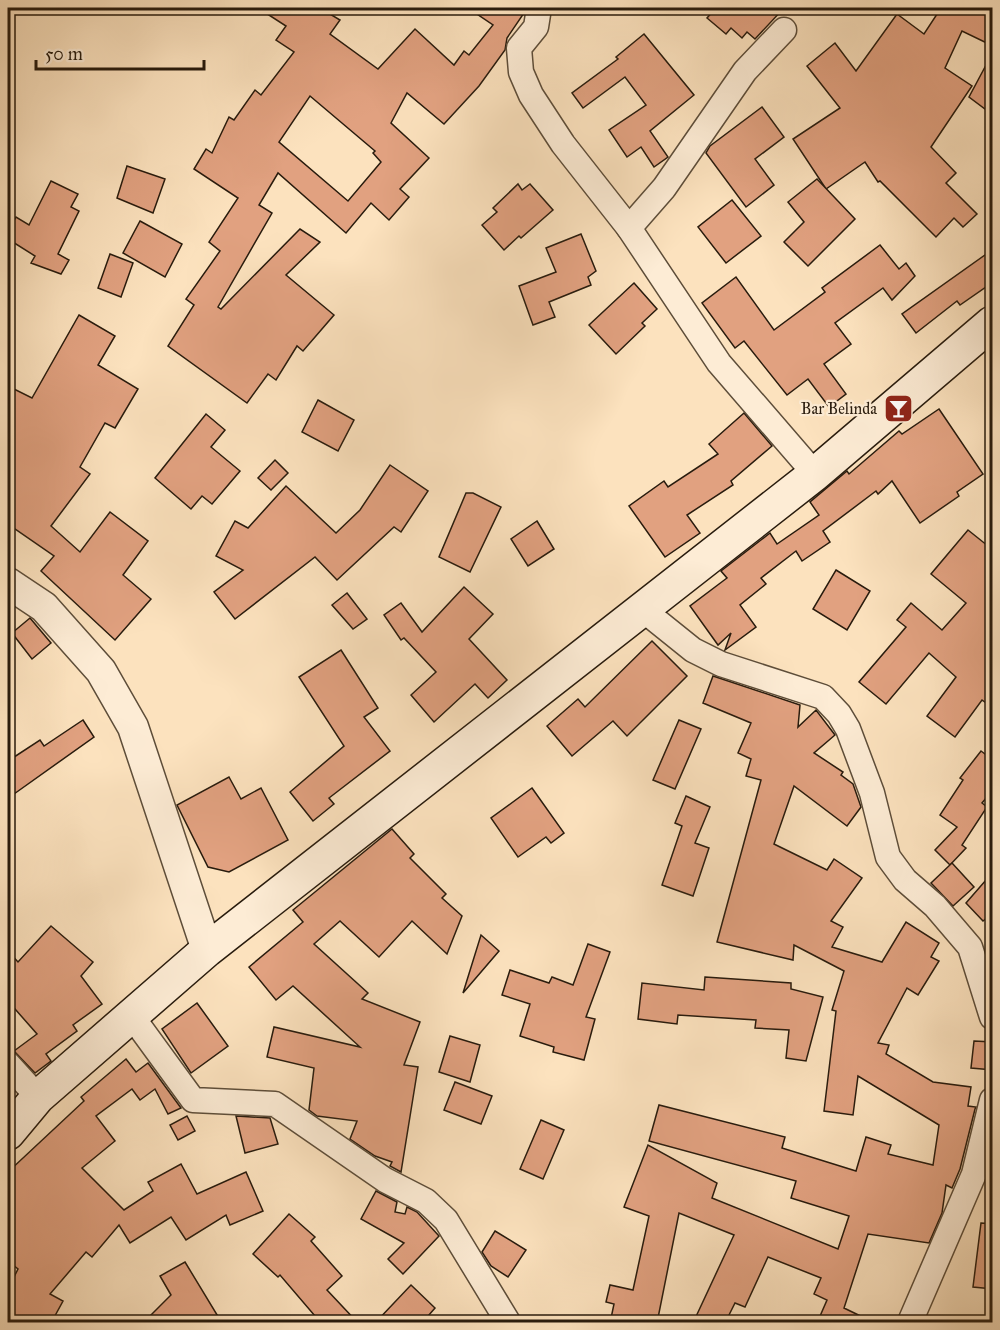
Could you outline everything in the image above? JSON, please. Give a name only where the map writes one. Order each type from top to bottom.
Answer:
[{"type":"main road","points":[[8,1133],[38,1097],[207,950],[815,474],[989,332]]},
{"type":"street","points":[[538,8],[536,27],[519,48],[521,72],[531,95],[563,144],[629,228],[719,363],[815,474]]},
{"type":"street","points":[[629,228],[664,188],[746,71],[784,30]]},
{"type":"street","points":[[8,583],[44,607],[101,671],[133,726],[207,950]]},
{"type":"street","points":[[642,609],[693,650],[721,664],[823,698],[839,714],[848,729],[872,793],[888,857],[905,880],[935,906],[970,947],[993,1017]]},
{"type":"street","points":[[131,1015],[193,1100],[274,1104],[386,1180],[426,1201],[446,1220],[508,1323]]},
{"type":"street","points":[[8,1064],[38,1097]]},
{"type":"street","points":[[910,1323],[974,1174],[993,1100]]},
{"type":"building","points":[[258,8],[320,8],[340,20],[330,34],[378,69],[415,29],[454,65],[464,51],[469,55],[493,25],[468,8],[525,8],[507,38],[505,50],[479,86],[444,124],[407,93],[391,123],[429,158],[400,189],[409,197],[389,220],[371,203],[346,233],[278,173],[259,205],[272,213],[218,307],[221,309],[300,229],[320,242],[286,275],[334,315],[303,351],[297,346],[276,380],[268,374],[247,403],[168,346],[194,305],[186,299],[220,251],[209,242],[238,198],[194,169],[206,149],[212,153],[229,117],[234,120],[255,90],[261,95],[294,52],[276,40],[286,26]],"holes":[[[310,96],[375,151],[373,153],[381,162],[348,201],[279,142]]]},
{"type":"building","points":[[716,8],[784,8],[755,39],[747,32],[742,38],[731,28],[726,34],[707,18]]},
{"type":"building","points":[[941,8],[993,8],[993,46],[962,31],[945,68],[972,86],[931,147],[956,173],[946,183],[977,214],[963,227],[954,218],[936,237],[880,181],[878,182],[865,162],[826,189],[793,139],[840,108],[807,66],[835,43],[856,71],[897,14],[924,34]]},
{"type":"building","points":[[644,34],[694,95],[650,131],[668,157],[654,167],[641,147],[627,157],[609,130],[646,105],[625,77],[583,108],[572,93],[618,59],[616,57]]},
{"type":"building","points":[[993,52],[993,115],[969,97]]},
{"type":"building","points":[[762,107],[784,137],[755,159],[774,185],[746,207],[706,153],[710,146]]},
{"type":"building","points":[[127,166],[165,179],[153,213],[117,198]]},
{"type":"building","points":[[817,179],[855,219],[808,266],[784,242],[804,222],[788,202]]},
{"type":"building","points":[[51,181],[78,194],[71,207],[79,211],[58,254],[69,260],[61,274],[31,263],[35,256],[8,239],[8,230],[16,217],[29,225]]},
{"type":"building","points":[[518,184],[522,190],[530,184],[553,210],[504,250],[482,225],[497,212],[493,208]]},
{"type":"building","points":[[732,200],[761,236],[726,263],[698,227]]},
{"type":"building","points":[[140,221],[182,244],[165,277],[123,253]]},
{"type":"building","points":[[581,234],[596,271],[588,277],[591,285],[549,302],[555,317],[533,325],[519,286],[556,272],[546,248]]},
{"type":"building","points":[[880,245],[899,269],[906,263],[915,276],[892,300],[883,288],[835,323],[851,344],[824,364],[846,394],[829,407],[808,379],[787,395],[744,341],[735,348],[702,303],[736,277],[774,330],[825,292],[822,288]]},
{"type":"building","points":[[110,254],[133,263],[121,297],[98,288]]},
{"type":"building","points":[[985,255],[993,265],[993,282],[960,305],[957,301],[916,333],[902,314]]},
{"type":"building","points":[[634,283],[657,309],[642,323],[645,326],[616,354],[589,325]]},
{"type":"building","points":[[79,315],[115,336],[98,365],[138,389],[115,428],[105,423],[80,467],[90,474],[51,526],[80,552],[110,512],[148,541],[123,575],[151,599],[115,640],[41,571],[54,556],[8,524],[8,386],[32,398]]},
{"type":"building","points":[[318,400],[354,420],[338,451],[302,432]]},
{"type":"building","points":[[939,409],[983,474],[957,492],[959,496],[920,523],[892,481],[878,494],[876,491],[823,531],[830,542],[802,561],[796,551],[761,578],[766,584],[740,605],[756,627],[725,650],[731,633],[718,645],[690,606],[727,578],[721,571],[770,533],[777,544],[819,515],[810,502],[847,471],[849,474],[899,431],[902,434]]},
{"type":"building","points":[[744,413],[772,446],[731,481],[733,485],[687,515],[700,533],[665,557],[629,506],[664,481],[668,487],[718,454],[709,444]]},
{"type":"building","points":[[206,414],[225,430],[211,447],[240,471],[212,504],[202,496],[191,509],[155,478]]},
{"type":"building","points":[[275,460],[288,473],[271,490],[258,478]]},
{"type":"building","points":[[390,465],[428,491],[401,532],[394,527],[337,580],[315,557],[235,619],[214,592],[243,570],[216,556],[235,521],[248,528],[286,486],[336,533],[360,510]]},
{"type":"building","points":[[466,493],[473,493],[501,507],[470,572],[439,557]]},
{"type":"building","points":[[537,521],[554,549],[528,566],[511,539]]},
{"type":"building","points":[[968,530],[993,550],[993,708],[982,700],[955,737],[927,716],[956,677],[929,653],[886,704],[859,682],[906,627],[897,620],[911,603],[942,630],[966,603],[931,574]]},
{"type":"building","points":[[836,570],[870,591],[847,630],[813,609]]},
{"type":"building","points":[[464,587],[493,614],[469,639],[507,680],[488,698],[475,684],[434,722],[411,695],[436,672],[404,638],[401,640],[384,615],[401,603],[422,632]]},
{"type":"building","points":[[347,593],[367,619],[353,629],[332,605]]},
{"type":"building","points":[[30,618],[51,643],[32,659],[12,633]]},
{"type":"building","points":[[652,641],[687,676],[627,736],[613,721],[572,756],[547,726],[578,699],[585,707]]},
{"type":"building","points":[[341,650],[378,708],[364,717],[390,751],[329,798],[334,804],[313,821],[290,792],[344,746],[299,677]]},
{"type":"building","points":[[713,676],[800,705],[798,727],[816,710],[835,735],[814,753],[843,772],[841,775],[853,784],[861,807],[847,826],[794,786],[774,844],[827,870],[834,859],[862,878],[831,921],[843,927],[832,947],[882,962],[906,922],[939,943],[931,957],[939,961],[918,995],[907,988],[878,1043],[889,1045],[886,1054],[933,1082],[971,1087],[968,1106],[976,1107],[960,1169],[952,1188],[946,1185],[942,1213],[929,1243],[868,1234],[844,1308],[875,1323],[817,1323],[827,1300],[814,1294],[821,1278],[768,1257],[745,1307],[735,1303],[725,1323],[693,1323],[734,1235],[679,1213],[657,1323],[610,1323],[614,1304],[606,1302],[610,1285],[633,1290],[649,1216],[624,1207],[648,1145],[717,1183],[712,1198],[838,1249],[849,1216],[791,1198],[796,1181],[649,1141],[659,1105],[785,1137],[782,1148],[856,1171],[866,1137],[891,1145],[888,1154],[933,1165],[939,1125],[858,1076],[853,1115],[824,1111],[836,1011],[832,1010],[844,971],[794,945],[793,960],[717,942],[761,780],[746,776],[751,759],[738,753],[751,723],[703,703]]},
{"type":"building","points":[[83,720],[94,737],[14,794],[8,783],[8,761],[40,740],[44,746]]},
{"type":"building","points":[[679,720],[701,729],[675,789],[653,780]]},
{"type":"building","points":[[981,751],[993,760],[993,790],[982,803],[987,807],[962,845],[966,848],[950,865],[935,850],[957,827],[940,815],[963,780],[960,778]]},
{"type":"building","points":[[229,777],[241,799],[261,788],[288,840],[229,872],[208,867],[177,805]]},
{"type":"building","points":[[532,788],[564,833],[551,843],[546,837],[518,857],[491,818]]},
{"type":"building","points":[[686,796],[710,807],[695,843],[709,848],[693,896],[662,885],[682,826],[675,823]]},
{"type":"building","points":[[392,829],[414,854],[410,858],[446,894],[442,898],[462,916],[447,954],[412,921],[379,957],[340,921],[314,944],[368,993],[362,999],[420,1022],[404,1065],[418,1067],[401,1172],[390,1166],[392,1162],[375,1156],[350,1139],[357,1121],[317,1116],[309,1110],[314,1068],[267,1057],[274,1027],[360,1047],[293,986],[276,1000],[249,967],[303,922],[293,910]]},
{"type":"building","points":[[952,863],[974,887],[953,906],[931,883]]},
{"type":"building","points":[[993,872],[993,913],[983,921],[966,903]]},
{"type":"building","points":[[51,926],[93,962],[81,976],[102,1004],[73,1025],[77,1031],[46,1054],[51,1061],[35,1073],[14,1051],[37,1034],[8,1001],[8,951],[18,962]]},
{"type":"building","points":[[481,935],[499,951],[463,993]]},
{"type":"building","points":[[588,944],[610,952],[586,1017],[595,1019],[584,1060],[553,1052],[554,1047],[520,1036],[530,1004],[502,995],[510,970],[549,983],[552,977],[573,985]]},
{"type":"building","points":[[705,977],[791,983],[791,989],[823,997],[806,1061],[786,1058],[789,1030],[755,1028],[756,1020],[678,1015],[677,1024],[638,1019],[642,983],[704,990]]},
{"type":"building","points":[[197,1003],[228,1046],[191,1073],[162,1029]]},
{"type":"building","points":[[450,1036],[480,1045],[470,1082],[439,1072]]},
{"type":"building","points":[[974,1041],[993,1042],[993,1070],[971,1068]]},
{"type":"building","points":[[126,1059],[136,1072],[148,1063],[181,1108],[168,1114],[155,1089],[140,1100],[132,1089],[96,1116],[115,1141],[82,1168],[124,1210],[153,1191],[148,1182],[181,1164],[197,1194],[246,1172],[263,1211],[230,1225],[226,1215],[186,1240],[171,1217],[130,1243],[119,1225],[92,1257],[86,1252],[50,1294],[63,1301],[51,1323],[8,1323],[8,1289],[18,1269],[8,1261],[8,1172],[84,1101],[81,1097]]},
{"type":"building","points":[[455,1082],[492,1096],[481,1124],[444,1110]]},
{"type":"building","points":[[187,1116],[195,1131],[178,1140],[170,1125]]},
{"type":"building","points":[[236,1116],[270,1118],[278,1144],[245,1153]]},
{"type":"building","points":[[541,1120],[564,1130],[543,1179],[520,1169]]},
{"type":"building","points":[[376,1191],[397,1202],[395,1212],[405,1214],[407,1207],[417,1212],[439,1236],[403,1274],[388,1259],[404,1243],[361,1219]]},
{"type":"building","points":[[289,1214],[315,1237],[311,1241],[342,1276],[327,1290],[358,1323],[321,1323],[280,1275],[278,1277],[253,1254]]},
{"type":"building","points":[[981,1223],[993,1224],[993,1289],[973,1287]]},
{"type":"building","points":[[495,1231],[526,1250],[508,1277],[491,1266],[482,1252]]},
{"type":"building","points":[[185,1262],[222,1323],[143,1323],[171,1295],[160,1276]]},
{"type":"building","points":[[411,1285],[435,1308],[422,1323],[375,1323]]},
{"type":"place","name":"Bar Belinda","points":[[898,408]]}]
